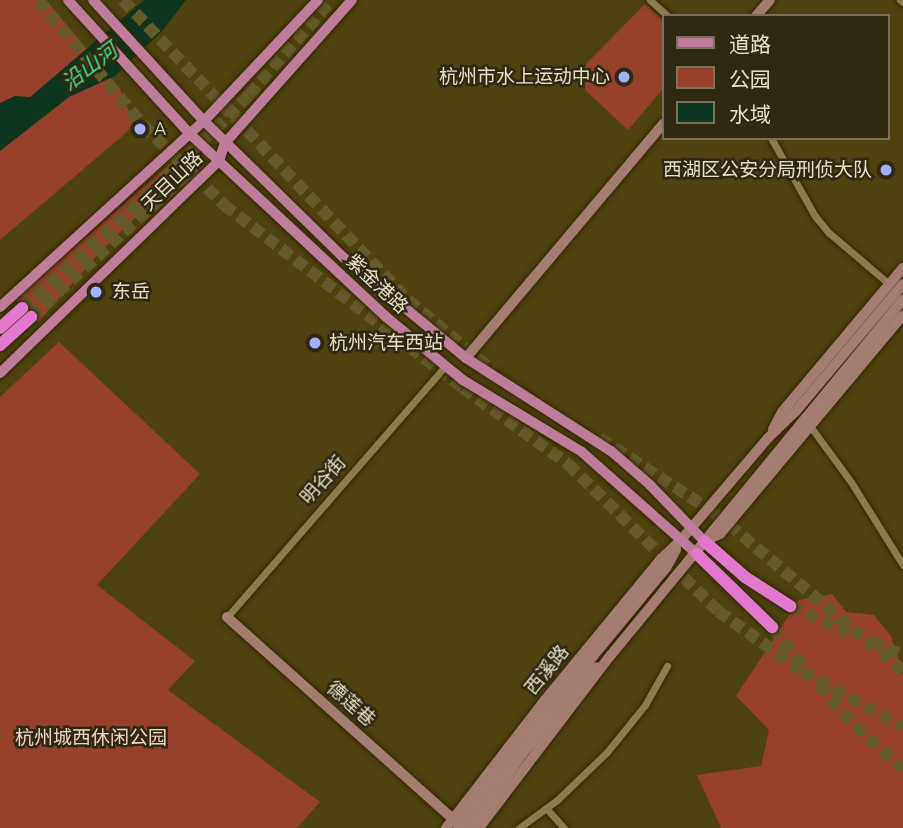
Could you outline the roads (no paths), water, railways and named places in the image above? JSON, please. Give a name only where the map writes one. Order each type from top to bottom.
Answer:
[{"type":"highway","points":[[0,328],[27,312],[0,345]]},
{"type":"highway","points":[[704,541],[746,577],[790,606]]},
{"type":"highway","points":[[697,554],[772,628]]},
{"type":"main road","name":"紫金港路","points":[[68,0],[190,134],[384,316],[445,366],[582,452],[697,554]]},
{"type":"main road","name":"紫金港路","points":[[93,0],[225,143],[343,257],[466,358],[611,451],[704,541]]},
{"type":"main road","name":"天目山路","points":[[0,307],[204,121],[318,0]]},
{"type":"main road","name":"天目山路","points":[[0,373],[219,161],[225,143],[352,0]]},
{"type":"street","points":[[650,0],[666,14]]},
{"type":"street","points":[[758,14],[770,0]]},
{"type":"street","points":[[466,358],[662,125]]},
{"type":"street","points":[[772,140],[815,216],[828,232],[889,284]]},
{"type":"street","name":"西溪路","points":[[768,438],[782,412],[903,268]]},
{"type":"street","name":"西溪路","points":[[446,828],[653,569],[768,438],[796,411],[903,284]]},
{"type":"street","name":"西溪路","points":[[479,828],[611,655],[697,554],[704,541],[903,300]]},
{"type":"street","name":"西溪路","points":[[704,541],[720,534],[903,314]]},
{"type":"street","name":"明谷街","points":[[227,617],[445,366]]},
{"type":"street","points":[[810,426],[851,482],[903,565]]},
{"type":"street","name":"西溪路","points":[[458,828],[515,751],[666,568],[681,540]]},
{"type":"street","name":"德莲巷","points":[[227,617],[452,818]]},
{"type":"street","name":"西溪路","points":[[469,828],[523,753],[588,676],[611,655]]},
{"type":"street","points":[[519,828],[546,808],[607,752],[645,705],[667,666]]},
{"type":"street","points":[[546,808],[564,828]]},
{"type":"water","name":"沿山河","points":[[144,0],[186,0],[163,30],[115,76],[69,97],[0,151],[0,103],[15,96],[30,97]]},
{"type":"tunnel","points":[[38,0],[143,125],[224,205],[463,388],[568,464],[718,611],[802,671],[903,727]]},
{"type":"tunnel","points":[[123,0],[408,300],[492,370]]},
{"type":"tunnel","points":[[22,308],[164,180],[249,95],[332,0]]},
{"type":"tunnel","points":[[31,317],[179,182],[230,131]]},
{"type":"tunnel","points":[[599,438],[715,513],[903,671]]},
{"type":"tunnel","points":[[790,606],[848,632]]},
{"type":"tunnel","points":[[772,627],[805,668]]},
{"type":"tunnel","points":[[871,641],[903,655]]},
{"type":"tunnel","points":[[819,685],[855,726],[903,769]]},
{"type":"place","name":"杭州市水上运动中心","points":[[624,77]]},
{"type":"place","name":"A","points":[[140,129]]},
{"type":"place","name":"西湖区公安分局刑侦大队","points":[[886,170]]},
{"type":"place","name":"东岳","points":[[96,292]]},
{"type":"place","name":"杭州汽车西站","points":[[315,343]]},
{"type":"park label","name":"杭州城西休闲公园","points":[[91,738]]}]
